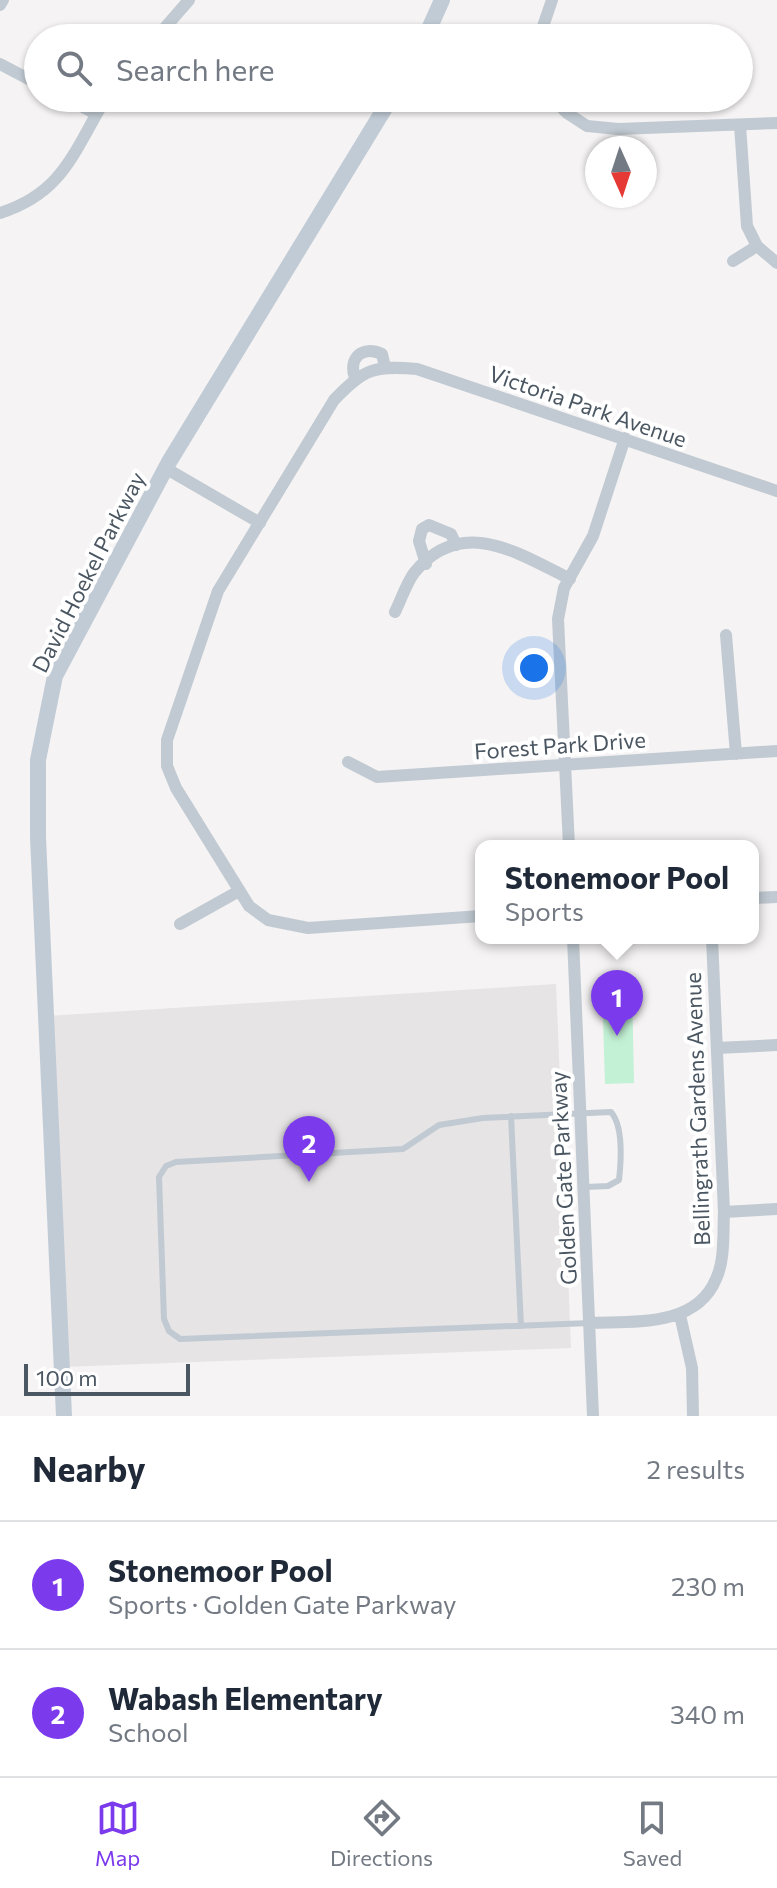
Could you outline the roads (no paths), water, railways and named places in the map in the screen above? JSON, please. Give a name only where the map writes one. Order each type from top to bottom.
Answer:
[{"type":"main road","points":[[431,24],[442,0]]},
{"type":"main road","name":"David Hoekel Parkway","points":[[64,1416],[38,837],[38,760],[55,676],[167,469],[382,112]]},
{"type":"street","points":[[168,24],[189,0]]},
{"type":"street","points":[[544,24],[552,0]]},
{"type":"street","points":[[0,64],[24,77]]},
{"type":"street","points":[[0,213],[38,195],[60,177],[96,114],[92,112]]},
{"type":"street","points":[[566,112],[587,126],[618,129],[777,123]]},
{"type":"street","points":[[740,125],[747,226],[757,246],[777,263]]},
{"type":"street","points":[[733,261],[757,246]]},
{"type":"street","name":"Victoria Park Avenue","points":[[355,378],[352,368],[354,358],[363,351],[374,350],[382,354],[385,367]]},
{"type":"street","name":"Victoria Park Avenue","points":[[475,916],[308,928],[268,920],[249,906],[239,891],[176,788],[167,766],[167,740],[218,591],[334,400],[355,378],[372,368],[417,369],[777,491]]},
{"type":"street","points":[[569,840],[558,619],[564,588],[593,536],[625,438]]},
{"type":"street","points":[[167,469],[260,523]]},
{"type":"street","points":[[426,564],[419,541],[422,529],[429,525],[451,534],[456,545]]},
{"type":"street","points":[[395,612],[414,574],[436,555],[461,542],[488,542],[570,579]]},
{"type":"street","points":[[726,635],[736,754]]},
{"type":"street","name":"Forest Park Drive","points":[[348,762],[377,777],[777,751]]},
{"type":"street","points":[[180,924],[239,891]]},
{"type":"street","name":"Golden Gate Parkway","points":[[573,944],[593,1416]]},
{"type":"street","name":"Bellingrath Gardens Avenue","points":[[680,1315],[703,1299],[716,1280],[721,1253],[724,1212],[712,944]]},
{"type":"street","points":[[717,1048],[777,1045]]},
{"type":"street","points":[[724,1212],[777,1209]]},
{"type":"street","points":[[590,1323],[654,1321],[680,1315],[692,1368],[693,1416]]},
{"type":"lane","points":[[584,1187],[608,1186],[619,1180],[617,1120],[611,1112],[511,1116],[439,1125],[403,1149],[176,1162],[166,1166],[159,1177],[164,1319],[169,1331],[180,1339],[192,1341],[590,1323]]},
{"type":"lane","points":[[511,1116],[521,1326]]},
{"type":"place","name":"Stonemoor Pool","points":[[617,1036]]},
{"type":"place","name":"Wabash Elementary","points":[[309,1182]]}]
